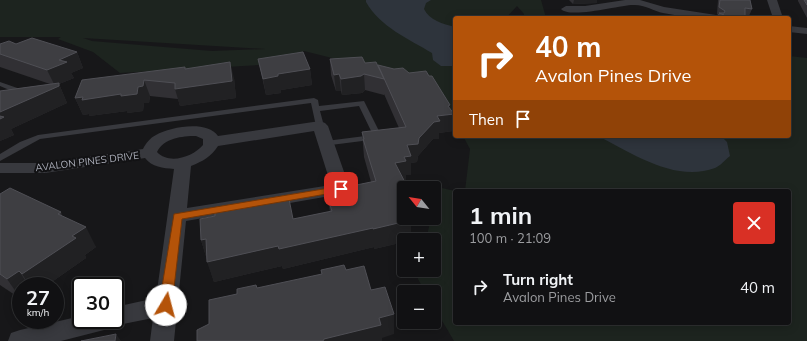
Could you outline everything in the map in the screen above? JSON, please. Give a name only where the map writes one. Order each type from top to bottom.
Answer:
[{"type":"street","points":[[772,0],[777,16]]},
{"type":"street","points":[[566,9],[585,9],[631,1],[663,10],[703,16]]},
{"type":"street","points":[[791,29],[807,31]]},
{"type":"street","points":[[178,216],[341,189],[318,117],[212,142]]},
{"type":"street","points":[[199,131],[211,137],[212,142],[207,152],[183,163],[173,164],[156,162],[151,158],[149,153],[151,148],[159,140],[171,134],[181,132],[199,131]]},
{"type":"street","name":"AVALON PINES DRIVE","points":[[0,168],[45,168],[149,153]]},
{"type":"street","points":[[162,341],[178,216],[183,163]]},
{"type":"street","points":[[124,315],[166,305]]},
{"type":"street","points":[[20,341],[72,328]]},
{"type":"lane","points":[[0,84],[20,92],[0,100]]},
{"type":"lane","points":[[0,158],[23,144],[38,138],[314,100],[318,117],[361,103],[378,137],[326,144]]},
{"type":"shaded area","points":[[0,0],[541,0],[545,16],[524,16],[524,14],[517,6],[508,16],[453,16],[453,115],[443,95],[368,67],[304,51],[296,58],[260,65],[120,73],[93,52],[58,39],[61,37],[0,37]],"holes":[[[83,38],[266,49],[212,51],[92,41]]]},
{"type":"shaded area","points":[[366,0],[431,0],[426,3],[424,9],[426,13],[437,21],[453,26],[453,66],[441,66],[433,60],[432,53],[396,32],[379,19]]},
{"type":"shaded area","points":[[791,56],[807,58],[807,341],[454,341],[441,319],[441,285],[421,285],[418,279],[418,277],[441,277],[441,233],[428,233],[429,225],[441,225],[441,188],[453,191],[453,325],[791,325],[791,189],[465,189],[470,149],[464,138],[791,138]]},
{"type":"shaded area","points":[[602,138],[723,138],[727,142],[730,156],[715,168],[700,172],[685,172],[669,169],[639,158]]},
{"type":"building","points":[[720,0],[750,0],[752,9],[745,8],[745,16],[718,16],[724,15],[719,13],[724,13],[725,11],[719,7]]},
{"type":"building","points":[[32,38],[77,52],[59,60],[67,62],[47,70],[0,54],[0,44],[9,41],[16,44]]},
{"type":"building","points":[[303,52],[310,69],[278,74],[278,76],[263,79],[258,59]]},
{"type":"building","points":[[362,57],[365,63],[376,62],[384,79],[364,74],[361,76],[341,79],[339,74],[334,75],[330,59]]},
{"type":"building","points":[[230,62],[232,81],[175,89],[175,83],[144,80],[143,86],[138,87],[137,94],[121,96],[121,94],[82,100],[83,97],[75,98],[82,80],[185,67],[185,69]]},
{"type":"building","points":[[378,65],[394,69],[403,68],[409,73],[426,71],[429,76],[432,76],[450,105],[448,106],[453,113],[453,114],[437,116],[440,121],[434,122],[419,138],[418,144],[407,145],[411,156],[404,157],[406,161],[395,163],[404,181],[397,181],[397,223],[279,249],[278,246],[207,262],[206,239],[201,240],[200,219],[215,216],[215,212],[279,198],[279,201],[289,199],[293,219],[332,211],[328,199],[332,198],[330,192],[333,192],[332,190],[376,181],[362,132],[406,127]]},
{"type":"building","points":[[59,83],[59,86],[0,112],[0,91]]},
{"type":"building","points":[[10,188],[61,212],[58,214],[86,227],[72,236],[76,238],[22,274],[19,271],[7,279],[0,274],[0,194]]},
{"type":"building","points":[[344,265],[346,270],[364,266],[371,290],[385,287],[394,314],[379,318],[381,325],[324,339],[323,341],[197,341],[197,330],[209,324],[209,300],[237,294],[237,289],[256,285],[257,288],[322,274],[321,270]]},
{"type":"building","points":[[116,334],[115,341],[81,341]]},
{"type":"route","points":[[166,305],[178,216],[341,189]]}]
